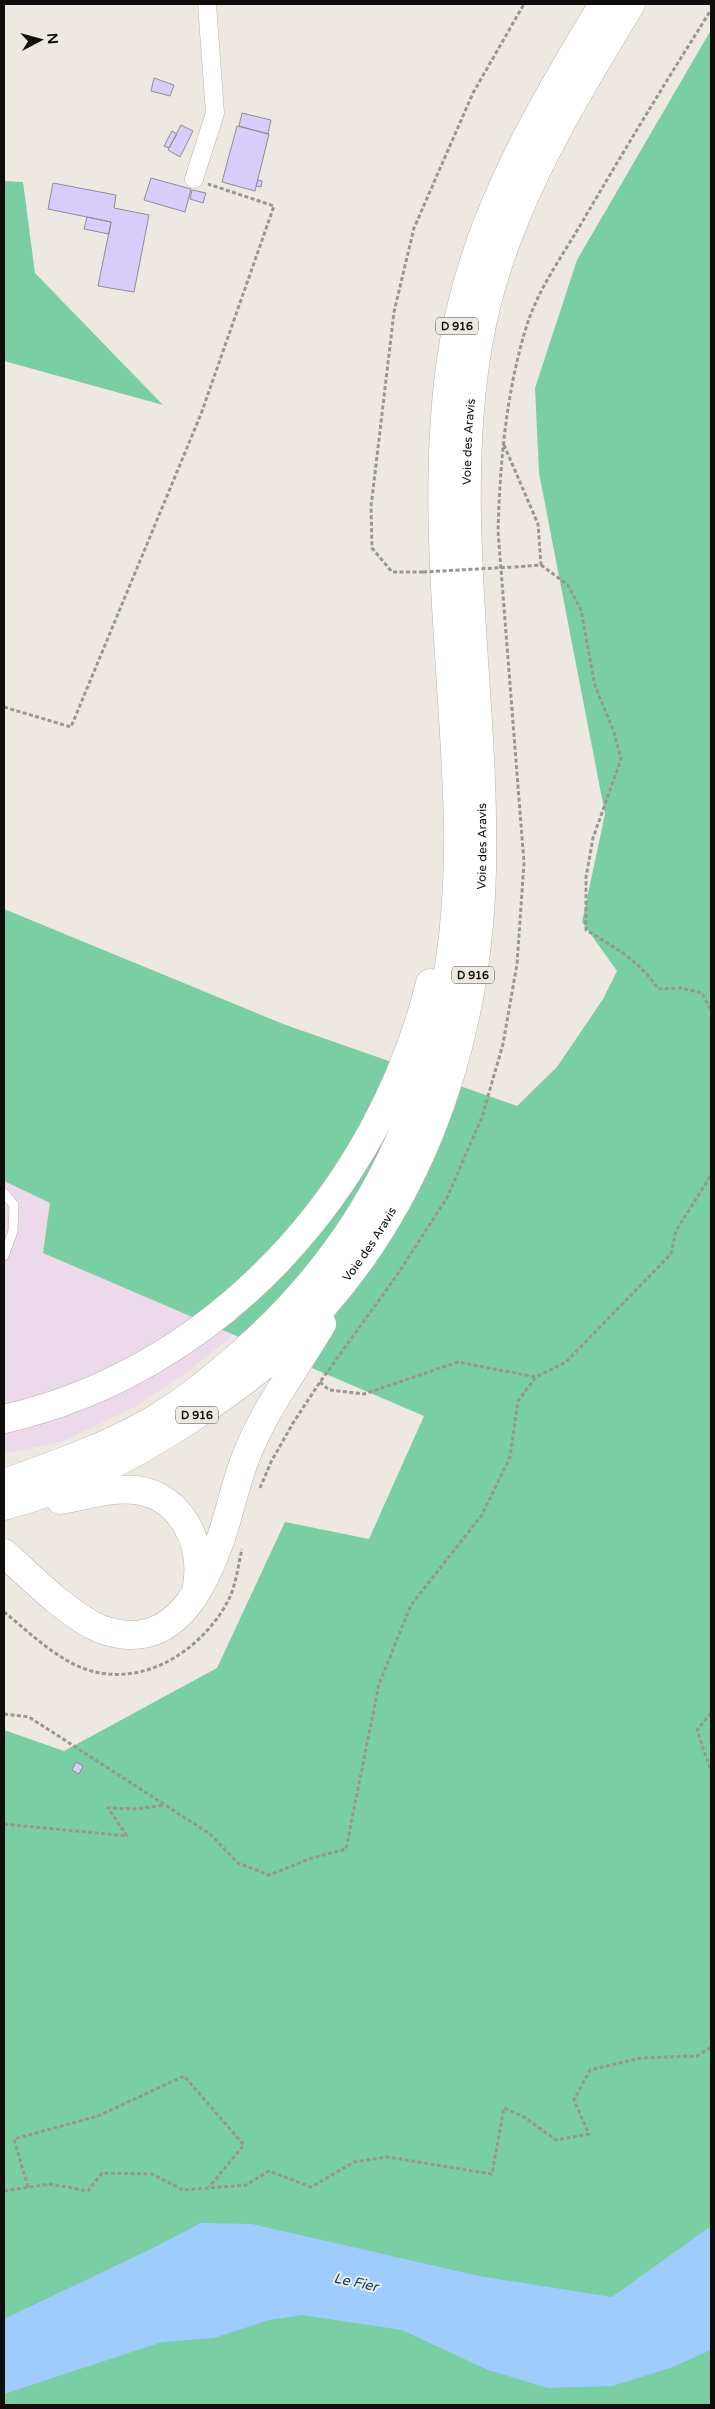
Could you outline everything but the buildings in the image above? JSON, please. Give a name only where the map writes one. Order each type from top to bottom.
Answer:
[{"type":"highway","name":"Voie des Aravis","points":[[4,1483],[78,1456],[154,1419],[191,1395],[266,1332],[297,1300],[334,1254],[352,1227],[387,1167],[420,1092],[437,1035],[449,976],[455,923],[458,850],[456,774],[444,540],[443,471],[446,402],[454,336],[473,262],[503,182],[547,98],[603,4]]},
{"type":"highway","name":"Voie des Aravis","points":[[4,1508],[46,1494],[118,1462],[160,1440],[249,1378],[306,1325],[332,1297],[366,1250],[415,1168],[435,1121],[452,1073],[465,1024],[476,956],[482,871],[482,783],[468,543],[467,466],[470,408],[478,341],[493,277],[507,235],[528,188],[575,97],[631,4]]},
{"type":"highway","points":[[4,1419],[32,1412],[82,1394],[138,1368],[165,1351],[207,1323],[248,1290],[285,1254],[317,1217],[368,1142],[403,1067],[417,1030],[430,984],[458,850]]},
{"type":"highway","points":[[6,1555],[80,1618],[112,1633],[142,1634],[168,1624],[181,1613],[195,1593],[222,1536],[238,1478],[259,1428],[366,1250]]},
{"type":"highway","points":[[4,1508],[121,1490],[136,1490],[154,1495],[176,1510],[190,1529],[198,1561],[195,1593]]},
{"type":"street","points":[[194,179],[215,113],[207,4]]},
{"type":"lane","points":[[4,1193],[14,1205],[13,1231],[4,1256]]},
{"type":"path","points":[[524,4],[473,94],[414,228],[394,312],[371,507],[372,548],[392,572],[541,565],[568,585],[581,610],[595,686],[614,732],[621,759],[594,838],[586,877],[586,930],[607,942],[646,971],[658,989],[681,988],[702,993],[711,1010]]},
{"type":"path","points":[[4,707],[72,727],[204,405],[274,206],[194,179]]},
{"type":"path","points":[[504,445],[538,524],[541,565]]},
{"type":"path","points":[[4,1714],[29,1717],[210,1834],[238,1863],[269,1875],[312,1858],[346,1849],[379,1684],[410,1606],[482,1515],[510,1458],[518,1402],[536,1377],[566,1362],[671,1254],[676,1231],[711,1175]]},
{"type":"path","points":[[320,1382],[329,1390],[364,1394],[458,1362],[536,1377]]},
{"type":"path","points":[[711,1713],[697,1730],[711,1771]]},
{"type":"path","points":[[4,1824],[127,1836],[108,1808],[137,1809],[164,1805]]},
{"type":"path","points":[[4,2191],[50,2184],[88,2191],[102,2173],[152,2174],[183,2190],[246,2185],[269,2171],[311,2187],[354,2162],[386,2157],[492,2174],[504,2108],[524,2117],[556,2140],[589,2134],[574,2100],[590,2070],[641,2058],[697,2056],[711,2047]]},
{"type":"path","points":[[28,2187],[14,2139],[98,2116],[184,2076],[244,2146],[209,2188]]},
{"type":"shaded area","points":[[4,1181],[50,1203],[44,1253],[234,1334],[190,1370],[133,1408],[63,1441],[4,1454]]},
{"type":"green space","points":[[711,30],[711,2405],[4,2405],[4,1730],[64,1751],[217,1668],[285,1522],[369,1539],[424,1416],[43,1253],[50,1203],[4,1181],[4,909],[283,1024],[517,1106],[557,1067],[603,999],[617,971],[582,922],[605,814],[539,473],[535,388],[577,260]]},
{"type":"green space","points":[[4,181],[23,182],[35,273],[163,405],[4,361]]},
{"type":"water","name":"Le Fier","points":[[201,2223],[252,2224],[479,2276],[612,2297],[711,2226],[711,2350],[670,2368],[612,2386],[548,2388],[488,2370],[402,2330],[302,2315],[269,2320],[214,2338],[162,2342],[4,2394],[4,2319]]}]
